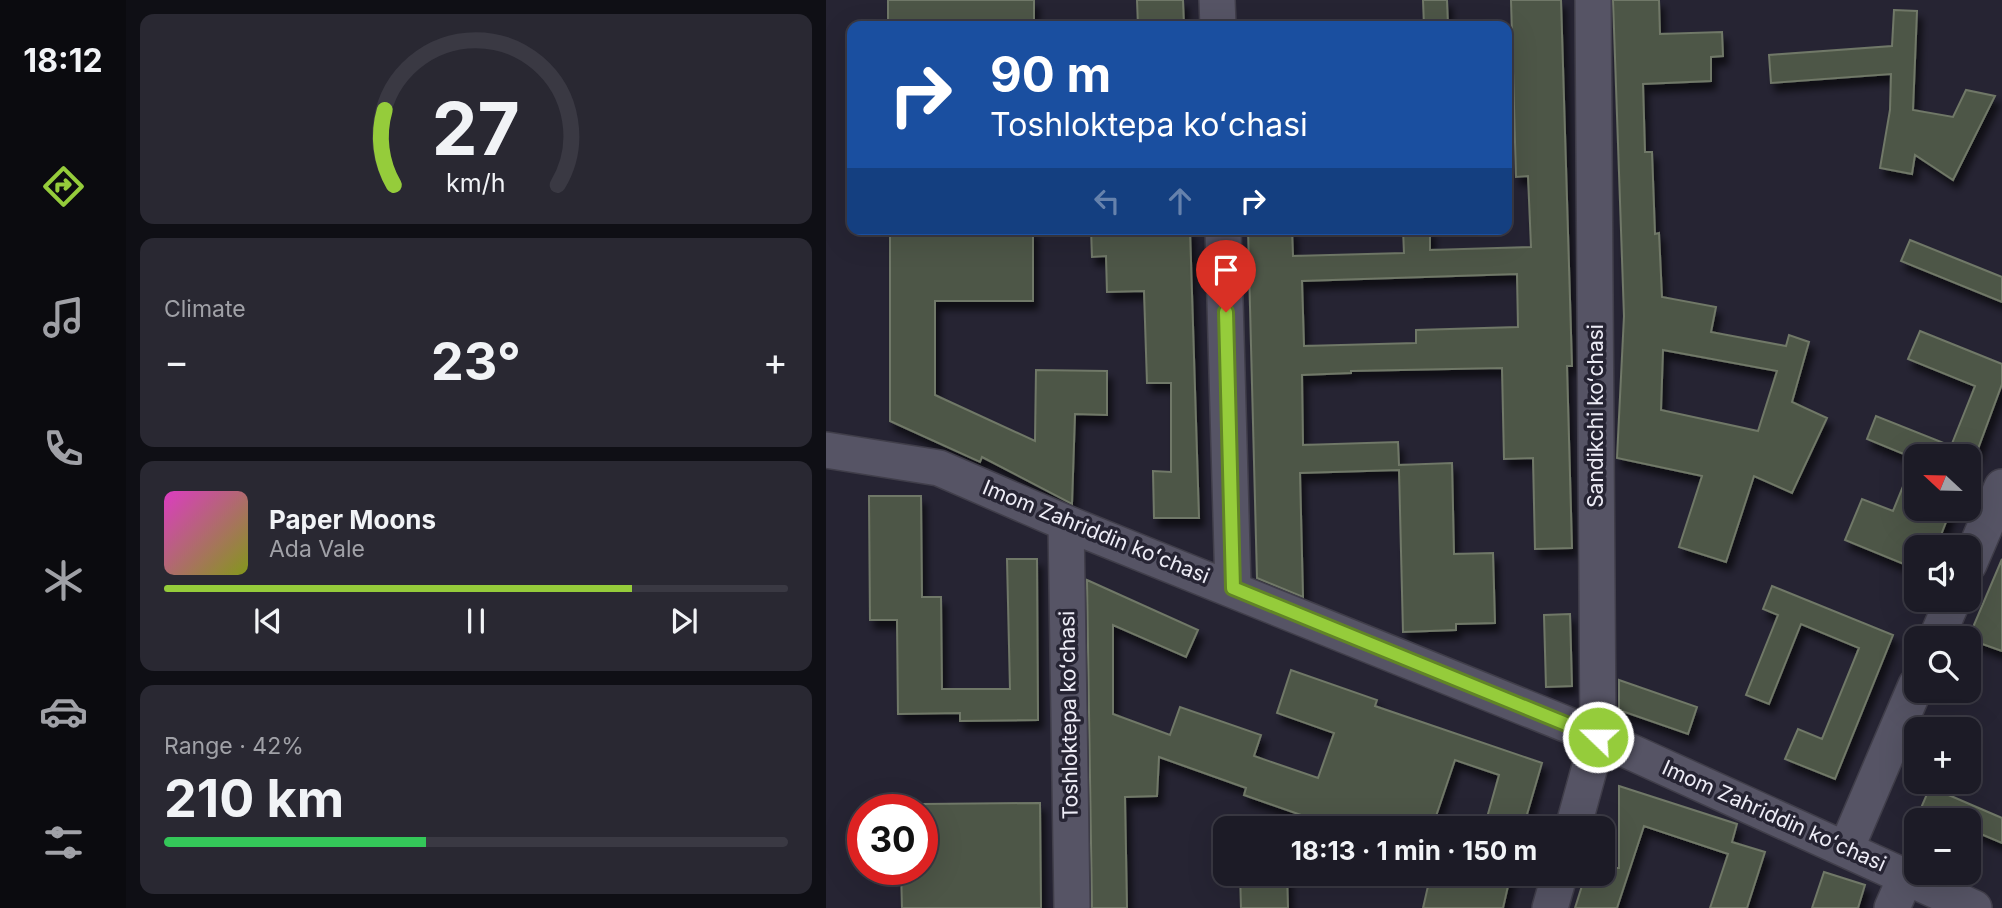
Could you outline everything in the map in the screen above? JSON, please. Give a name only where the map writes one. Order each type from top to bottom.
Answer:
[{"type":"street","points":[[1217,0],[1218,21]]},
{"type":"street","name":"Sandikchi koʻchasi","points":[[1576,816],[1598,737],[1593,0]]},
{"type":"street","points":[[1223,235],[1233,588]]},
{"type":"street","name":"Imom Zahriddin koʻchasi","points":[[826,450],[939,468],[1066,523],[1598,737],[1904,875]]},
{"type":"street","points":[[1981,536],[2002,487]]},
{"type":"street","name":"Toshloktepa koʻchasi","points":[[1066,523],[1072,908]]},
{"type":"street","points":[[1846,849],[1908,703]]},
{"type":"street","points":[[1892,908],[1904,881]]},
{"type":"street","name":"Imom Zahriddin koʻchasi","points":[[1925,885],[1975,908]]},
{"type":"street","points":[[1550,908],[1556,886]]},
{"type":"building","points":[[888,0],[1034,0],[1034,21],[888,21]]},
{"type":"building","points":[[1137,0],[1183,0],[1184,21],[1138,21]]},
{"type":"building","points":[[1423,0],[1447,0],[1448,21],[1424,21]]},
{"type":"building","points":[[1511,0],[1561,0],[1572,366],[1567,366],[1572,548],[1535,549],[1533,458],[1504,459],[1502,368],[1351,371],[1302,375],[1303,445],[1398,442],[1399,465],[1452,463],[1454,554],[1493,553],[1495,623],[1456,624],[1456,630],[1403,632],[1399,470],[1300,473],[1303,597],[1257,578],[1248,235],[1292,235],[1293,256],[1404,253],[1403,235],[1430,235],[1430,250],[1531,247],[1528,176],[1516,177]],"holes":[[[1517,274],[1518,327],[1416,330],[1416,343],[1304,346],[1302,281]]]},
{"type":"building","points":[[1613,0],[1659,0],[1660,34],[1722,32],[1723,56],[1711,57],[1711,81],[1643,84],[1645,152],[1652,152],[1655,234],[1659,233],[1662,297],[1716,307],[1711,332],[1786,346],[1789,335],[1809,342],[1792,402],[1827,418],[1792,493],[1754,476],[1726,562],[1679,547],[1702,476],[1617,458],[1624,316]],"holes":[[[1663,350],[1777,371],[1758,431],[1661,410]]]},
{"type":"building","points":[[1894,10],[1917,11],[1913,110],[1953,117],[1966,90],[1995,96],[1953,180],[1915,155],[1912,174],[1880,168],[1890,110],[1891,74],[1771,83],[1769,55],[1892,46]]},
{"type":"building","points":[[890,235],[1033,235],[1033,301],[935,301],[935,395],[1035,441],[1036,370],[1107,371],[1107,415],[1075,414],[1072,504],[982,457],[980,462],[890,421]]},
{"type":"building","points":[[1091,235],[1190,235],[1199,518],[1154,518],[1153,471],[1171,472],[1171,383],[1147,383],[1144,291],[1107,292],[1106,256],[1092,257]]},
{"type":"building","points":[[1910,240],[2002,277],[2002,302],[1901,261]]},
{"type":"building","points":[[1920,331],[2002,364],[2002,384],[1980,444],[1952,444],[1975,386],[1908,359]]},
{"type":"building","points":[[1876,416],[1946,444],[1904,444],[1904,454],[1867,439]]},
{"type":"building","points":[[1904,484],[1904,522],[1946,522],[1941,535],[1904,535],[1904,564],[1845,540],[1862,499],[1893,511]]},
{"type":"building","points":[[869,496],[921,496],[922,597],[941,597],[942,689],[1010,689],[1007,559],[1037,559],[1038,720],[960,721],[960,713],[898,714],[897,620],[870,620]]},
{"type":"building","points":[[2002,559],[2002,651],[1981,644],[1981,626],[1974,626]]},
{"type":"building","points":[[1087,580],[1198,630],[1186,657],[1113,625],[1113,714],[1170,735],[1180,707],[1261,735],[1254,756],[1318,778],[1334,733],[1277,713],[1291,670],[1377,700],[1375,706],[1542,763],[1527,816],[1487,816],[1499,775],[1455,760],[1436,816],[1304,816],[1244,795],[1246,788],[1159,757],[1157,796],[1125,797],[1127,908],[1092,908]]},
{"type":"building","points":[[1772,586],[1893,635],[1835,779],[1785,759],[1798,729],[1822,739],[1859,648],[1801,624],[1769,704],[1746,695],[1778,615],[1763,609]]},
{"type":"building","points":[[1570,614],[1572,686],[1546,687],[1544,615]]},
{"type":"building","points":[[1619,680],[1697,707],[1688,734],[1619,710]]},
{"type":"building","points":[[1619,786],[1737,824],[1732,842],[1765,852],[1747,908],[1710,908],[1728,854],[1644,826],[1617,908],[1575,908],[1582,886],[1615,886],[1615,868],[1619,868]]},
{"type":"building","points":[[1927,794],[1946,794],[1979,808],[1921,808]]},
{"type":"building","points":[[1040,803],[1041,908],[902,908],[901,885],[938,885],[938,804]]},
{"type":"building","points":[[1981,809],[2002,818],[2002,843],[1981,834]]},
{"type":"building","points":[[1824,872],[1865,885],[1858,908],[1812,908]]},
{"type":"building","points":[[1240,886],[1287,886],[1288,908],[1241,908]]},
{"type":"building","points":[[1428,886],[1508,886],[1503,908],[1423,908]]},
{"type":"route","points":[[1226,312],[1233,588],[1598,737]]}]
